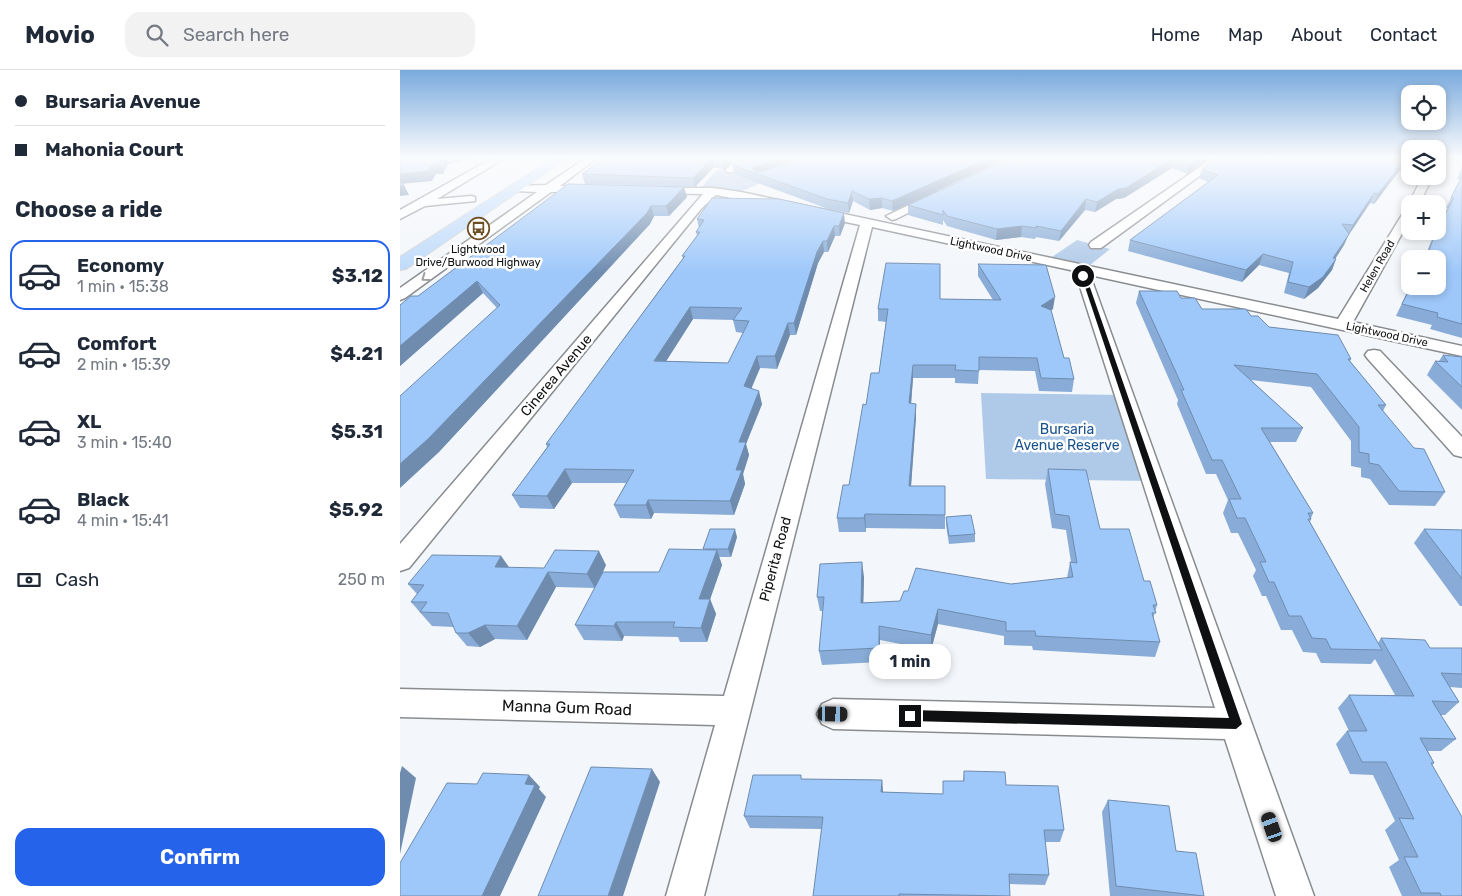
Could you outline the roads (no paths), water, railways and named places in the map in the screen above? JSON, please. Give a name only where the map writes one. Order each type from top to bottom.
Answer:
[{"type":"highway","points":[[441,218],[475,197]]},
{"type":"highway","points":[[400,265],[492,197]]},
{"type":"street","points":[[400,215],[432,197]]},
{"type":"street","points":[[400,295],[537,197]]},
{"type":"street","name":"Cinerea Avenue","points":[[400,561],[697,206],[707,197]]},
{"type":"street","name":"Lightwood Drive","points":[[748,197],[1462,351]]},
{"type":"street","points":[[892,216],[933,197]]},
{"type":"street","points":[[1096,245],[1165,197]]},
{"type":"street","points":[[400,206],[471,199]]},
{"type":"street","name":"Piperita Road","points":[[685,896],[867,223]]},
{"type":"street","name":"Helen Road","points":[[1343,325],[1401,224]]},
{"type":"street","points":[[1081,269],[1296,896]]},
{"type":"street","points":[[1374,355],[1462,450]]},
{"type":"street","name":"Manna Gum Road","points":[[400,702],[735,711]]},
{"type":"street","points":[[833,714],[1236,724]]},
{"type":"place","name":"Lightwood Drive/Burwood Highway","points":[[478,228]]},
{"type":"park label","name":"Bursaria Avenue Reserve","points":[[1067,438]]}]
